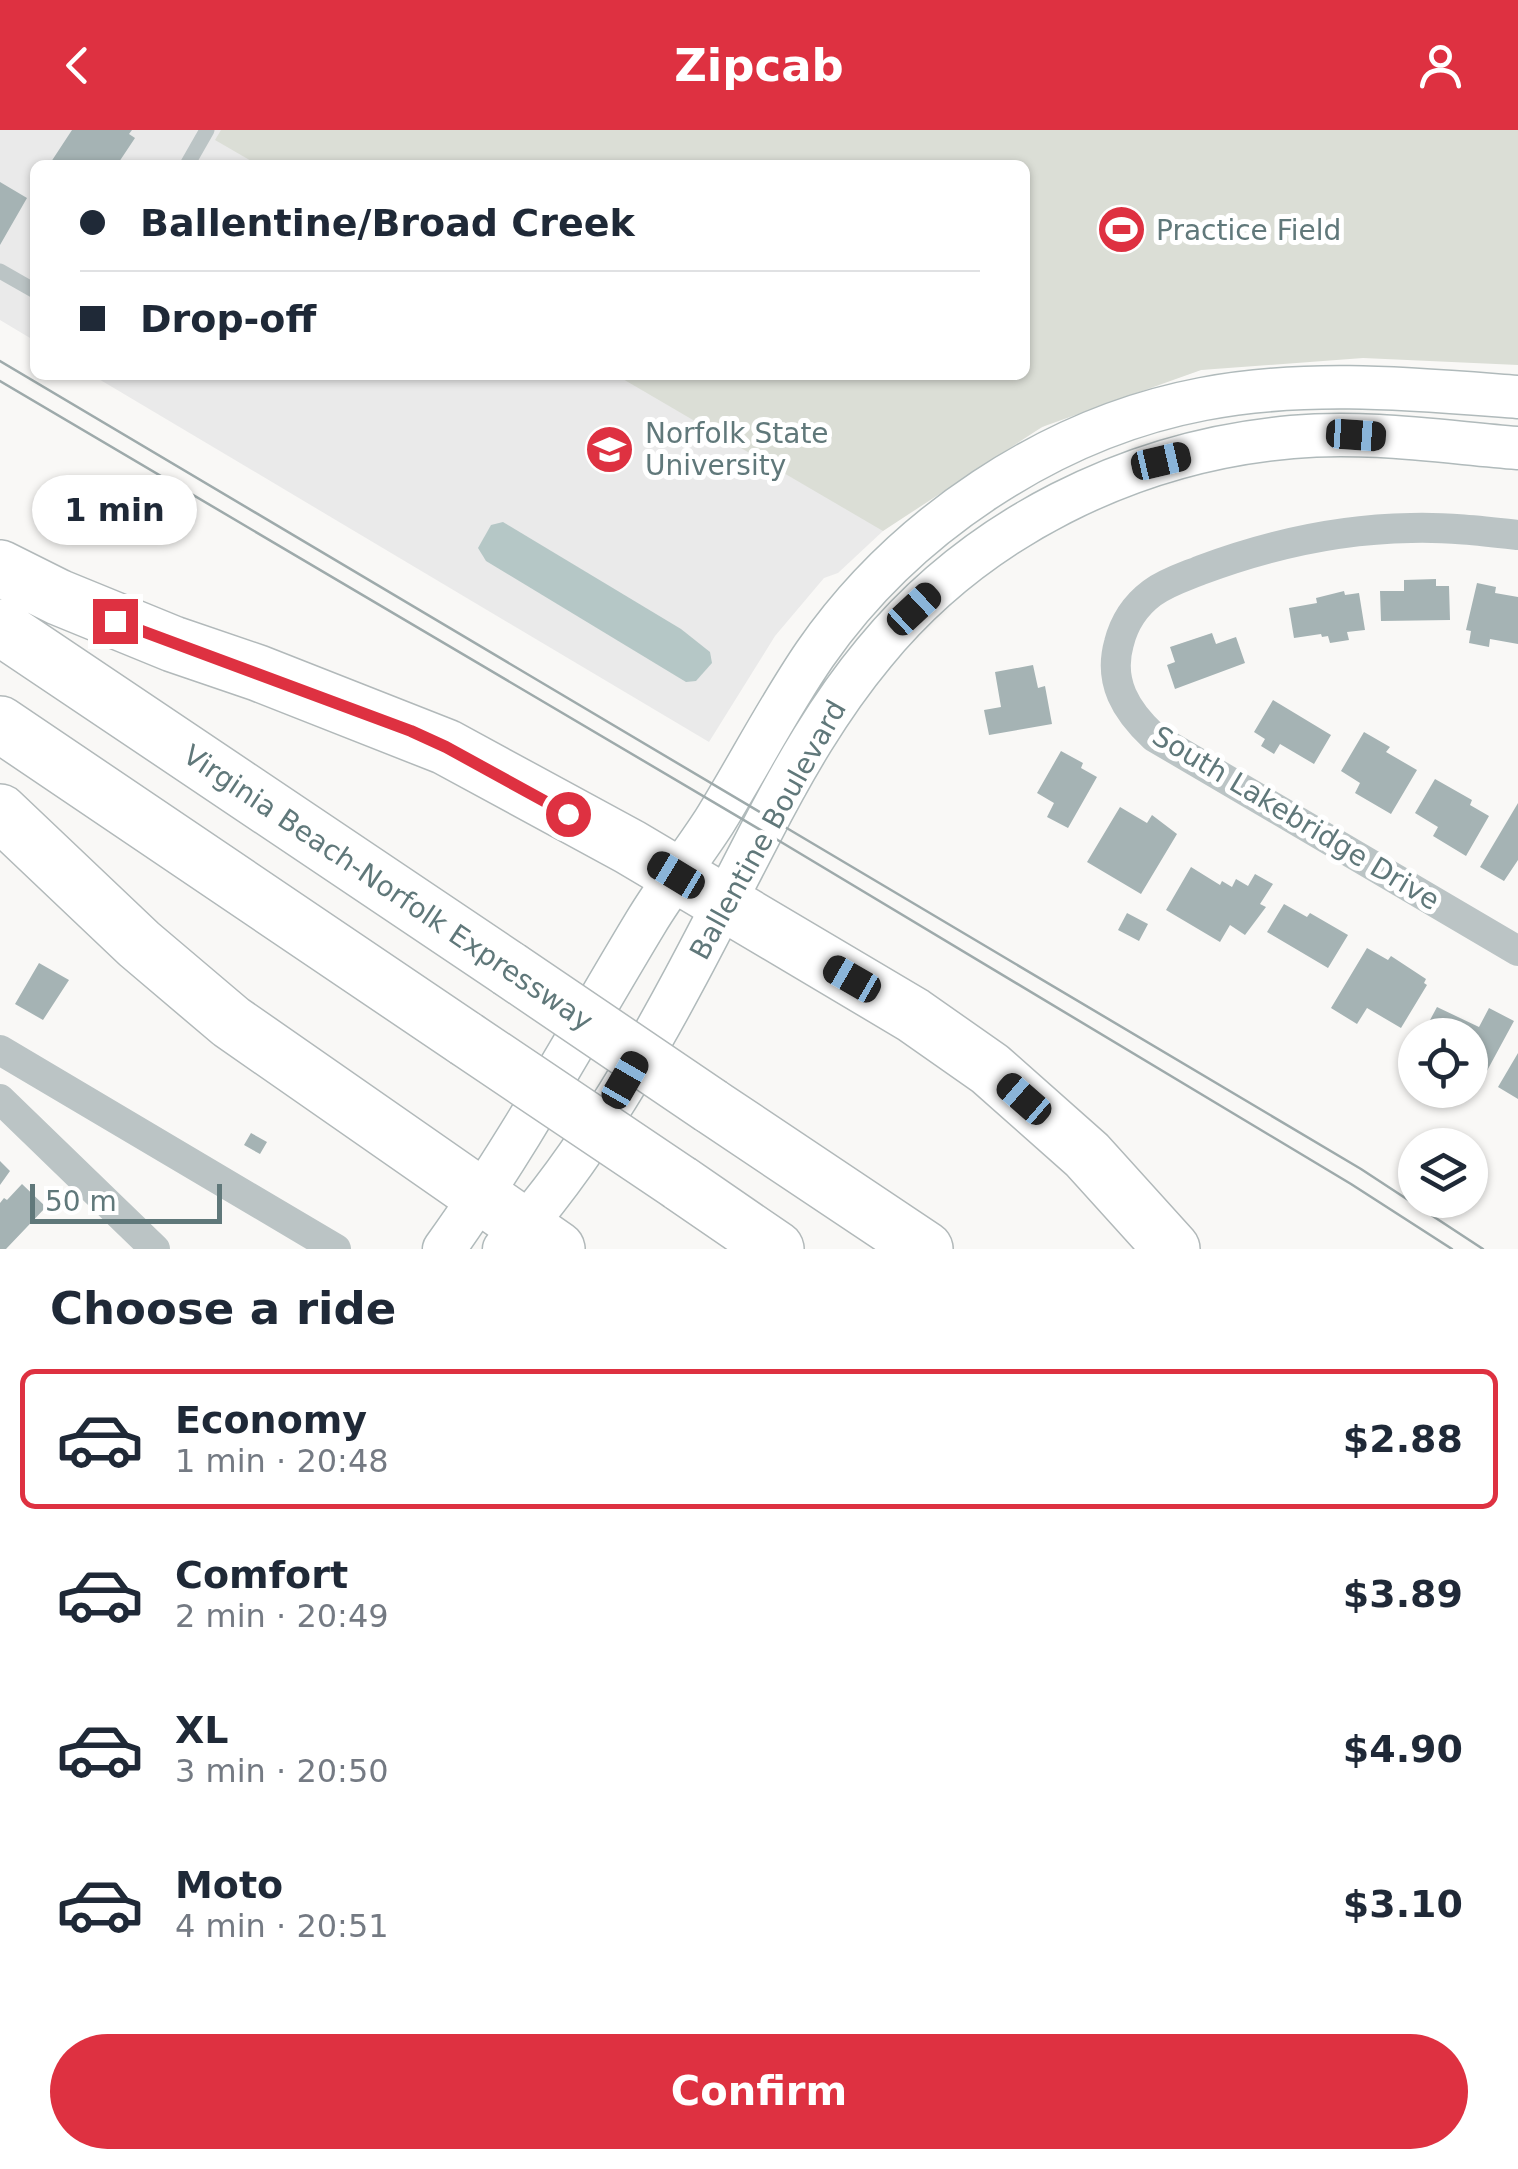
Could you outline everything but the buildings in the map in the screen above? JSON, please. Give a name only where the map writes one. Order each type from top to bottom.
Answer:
[{"type":"highway","points":[[0,568],[58,597],[173,644],[446,747],[676,875],[913,1015],[990,1069],[1087,1154],[1172,1249]]},
{"type":"highway","name":"Virginia Beach-Norfolk Expressway","points":[[0,627],[925,1249]]},
{"type":"highway","points":[[0,724],[776,1249]]},
{"type":"highway","points":[[0,812],[138,944],[231,1022],[517,1231]]},
{"type":"main road","name":"Ballentine Boulevard","points":[[517,1231],[676,875],[723,808],[802,674],[850,608],[919,540],[1028,464],[1086,436],[1201,399],[1329,385],[1518,398]]},
{"type":"main road","name":"Ballentine Boulevard","points":[[444,1249],[517,1231],[563,1178],[607,1110],[725,904],[812,743],[873,654],[935,590],[1038,514],[1098,484],[1161,461],[1233,444],[1294,436],[1356,435],[1518,448]]},
{"type":"street","name":"South Lakebridge Drive","points":[[1518,535],[1463,528],[1359,531],[1296,541],[1235,557],[1165,584],[1149,595],[1132,612],[1116,653],[1116,676],[1122,698],[1134,718],[1154,737],[1518,951]]},
{"type":"street","points":[[0,1050],[336,1249]]},
{"type":"street","points":[[0,1098],[154,1249]]},
{"type":"lane","points":[[190,160],[206,130]]},
{"type":"lane","points":[[0,271],[30,288]]},
{"type":"shaded area","name":"Norfolk State University","points":[[0,130],[1518,130],[1367,355],[1292,357],[1201,370],[1061,417],[964,470],[883,531],[838,573],[824,578],[775,636],[709,742],[100,380],[1030,380],[1030,160],[30,160],[30,338],[0,320]]},
{"type":"shaded area","points":[[221,130],[1518,130],[1518,365],[1363,358],[1201,370],[1042,427],[883,531],[625,380],[1030,380],[1030,160],[249,160],[215,140]]},
{"type":"shaded area","points":[[503,522],[681,629],[710,652],[712,663],[696,681],[686,682],[486,561],[478,548],[491,525]]},
{"type":"tram line","points":[[0,361],[30,379]]},
{"type":"tram line","points":[[32,380],[1361,1169],[1483,1249]]},
{"type":"tram line","points":[[0,381],[781,842],[1351,1184],[1452,1249]]},
{"type":"place","name":"Practice Field","points":[[1121,230]]},
{"type":"place","name":"Norfolk State University","points":[[610,449]]},
{"type":"route","points":[[115,621],[411,731],[568,814]]}]
